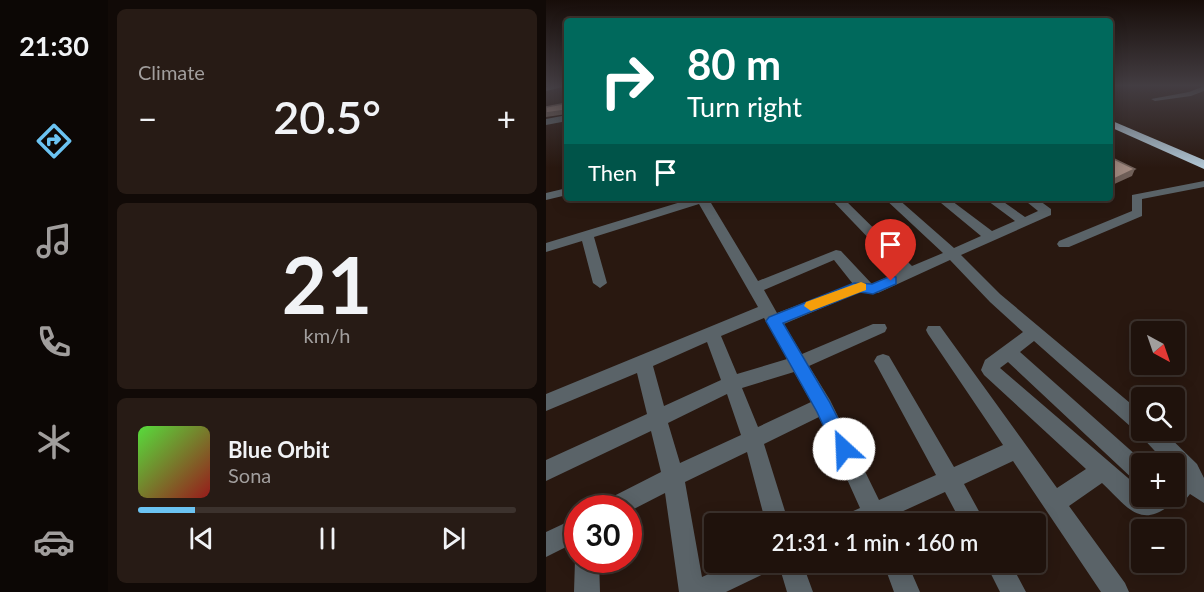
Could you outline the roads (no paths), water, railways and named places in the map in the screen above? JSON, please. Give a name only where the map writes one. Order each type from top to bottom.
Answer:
[{"type":"highway","points":[[1113,119],[1204,159]]},
{"type":"highway","points":[[1113,124],[1204,165]]},
{"type":"street","points":[[546,122],[564,119]]},
{"type":"street","points":[[1064,244],[1138,213],[1136,197],[1204,184]]},
{"type":"street","points":[[546,191],[564,191]]},
{"type":"street","points":[[546,248],[694,201]]},
{"type":"street","points":[[705,201],[823,406],[874,513]]},
{"type":"street","points":[[839,201],[910,273]]},
{"type":"street","points":[[893,201],[1034,332],[1131,416]]},
{"type":"street","points":[[945,201],[991,237]]},
{"type":"street","points":[[994,201],[1024,222]]},
{"type":"street","points":[[546,403],[712,333],[859,287],[873,289],[1047,212],[1032,201]]},
{"type":"street","points":[[587,235],[600,283]]},
{"type":"street","points":[[755,288],[836,254],[865,288]]},
{"type":"street","points":[[546,471],[732,383],[798,363],[879,328]]},
{"type":"street","points":[[934,330],[1116,592]]},
{"type":"street","points":[[1034,332],[991,365],[990,370],[1131,494]]},
{"type":"street","points":[[712,333],[753,439],[775,513]]},
{"type":"street","points":[[1008,351],[1131,464]]},
{"type":"street","points":[[883,361],[969,513]]},
{"type":"street","points":[[643,362],[674,477],[692,592]]},
{"type":"street","points":[[639,495],[823,406]]},
{"type":"street","points":[[1159,441],[1173,453]]},
{"type":"street","points":[[885,513],[950,479],[1017,449]]},
{"type":"street","points":[[1185,464],[1190,471],[1185,484]]},
{"type":"street","points":[[1054,503],[1102,470]]},
{"type":"street","points":[[546,545],[564,535]]},
{"type":"street","points":[[586,592],[587,573]]},
{"type":"street","points":[[698,592],[740,573]]},
{"type":"street","points":[[794,573],[800,592]]},
{"type":"street","points":[[899,573],[907,592]]},
{"type":"street","points":[[1003,573],[1013,592]]}]
